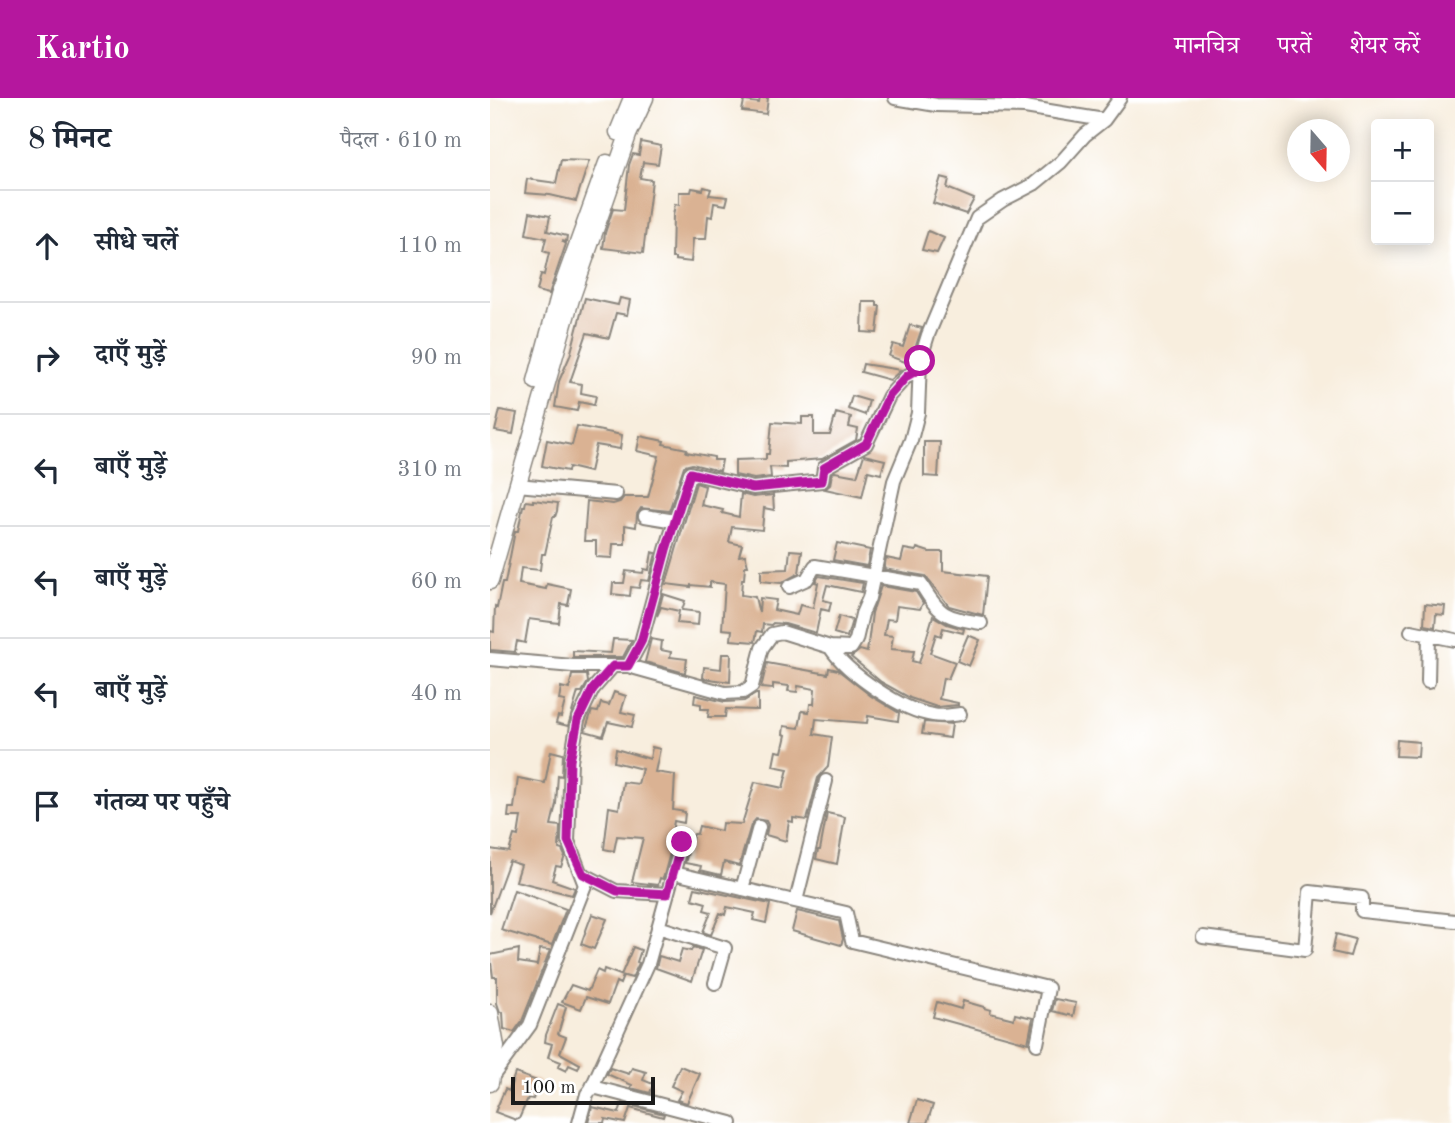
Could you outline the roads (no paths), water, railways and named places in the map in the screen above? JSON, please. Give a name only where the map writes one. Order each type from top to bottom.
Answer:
[{"type":"main road","points":[[490,546],[559,296],[632,98]]},
{"type":"main road","points":[[490,581],[571,299],[628,135],[645,98]]},
{"type":"main road","points":[[490,1013],[496,1047],[491,1080]]},
{"type":"street","points":[[895,98],[936,104],[1025,107],[1104,120]]},
{"type":"street","points":[[490,659],[573,666],[628,666],[725,693],[743,692],[752,687],[762,648],[772,634],[782,632],[830,647],[851,648],[855,645],[874,575],[894,481],[911,440],[918,414],[919,369],[928,335],[976,218],[1034,184],[1061,162],[1085,135],[1104,120],[1120,98]]},
{"type":"street","points":[[628,666],[641,642],[690,473],[753,488],[822,481],[824,468],[866,444],[889,396],[907,376],[919,369]]},
{"type":"street","points":[[517,485],[616,494]]},
{"type":"street","points":[[645,516],[676,521]]},
{"type":"street","points":[[789,587],[807,579],[815,566],[874,575],[922,584],[934,606],[950,618],[981,623]]},
{"type":"street","points":[[1410,631],[1455,640]]},
{"type":"street","points":[[1428,682],[1429,635]]},
{"type":"street","points":[[830,647],[838,660],[848,668],[907,706],[933,715],[960,714]]},
{"type":"street","points":[[491,1080],[530,1025],[585,884],[568,841],[570,761],[578,720],[593,689],[613,666]]},
{"type":"street","points":[[796,901],[827,781]]},
{"type":"street","points":[[742,889],[759,827]]},
{"type":"street","points":[[579,1123],[587,1094],[648,964],[682,842]]},
{"type":"street","points":[[674,873],[846,913],[852,941],[1048,988],[1037,1044]]},
{"type":"street","points":[[583,874],[617,891],[667,894]]},
{"type":"street","points":[[1203,937],[1305,950],[1310,892],[1362,898],[1362,911],[1455,921]]},
{"type":"street","points":[[658,927],[725,948],[715,983]]},
{"type":"street","points":[[591,1089],[597,1088],[731,1123]]}]
